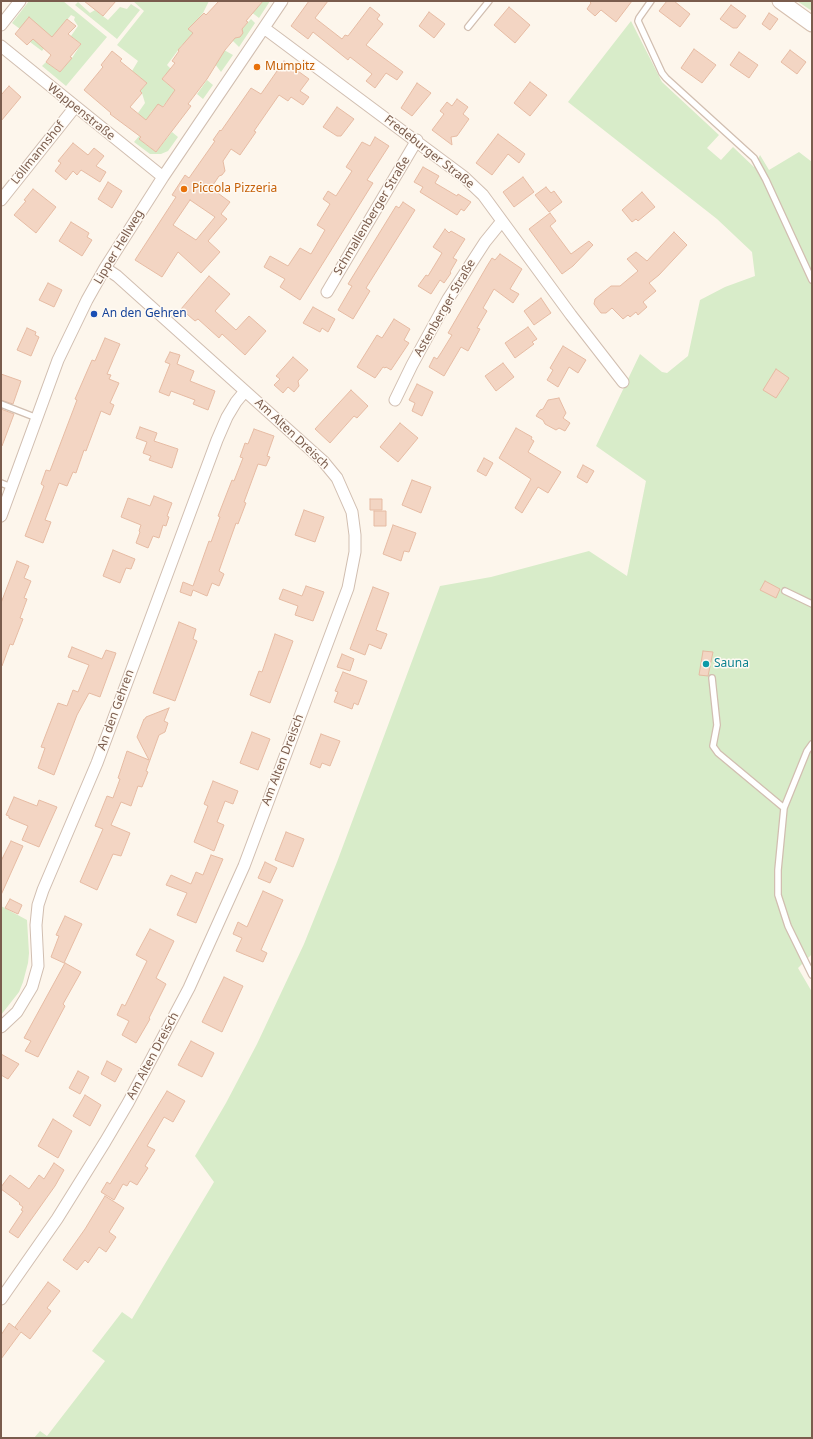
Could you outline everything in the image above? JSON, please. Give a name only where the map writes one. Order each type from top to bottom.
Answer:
[{"type":"street","points":[[1,25],[20,1]]},
{"type":"street","name":"Lipper Hellweg","points":[[1,516],[6,485],[36,418],[58,360],[105,268],[162,176],[282,1]]},
{"type":"street","points":[[780,1],[812,24]]},
{"type":"street","name":"Fredeburger Straße","points":[[264,28],[417,140],[464,177],[483,195],[623,382]]},
{"type":"street","name":"Wappenstraße","points":[[1,46],[162,176]]},
{"type":"street","name":"Löllmannshof","points":[[1,200],[75,107]]},
{"type":"street","name":"Schmallenberger Straße","points":[[327,292],[417,140]]},
{"type":"street","name":"Astenberger Straße","points":[[395,400],[412,365],[448,299],[485,242],[502,221]]},
{"type":"street","name":"Am Alten Dreisch","points":[[1,1299],[57,1219],[105,1142],[138,1085],[189,988],[244,866],[348,588],[355,552],[355,535],[352,512],[337,478],[316,453],[117,276],[105,268]]},
{"type":"street","name":"An den Gehren","points":[[1,1027],[17,1012],[32,987],[38,966],[36,925],[38,905],[43,890],[96,763],[217,440],[227,417],[245,391]]},
{"type":"lane","points":[[468,27],[489,1]]},
{"type":"lane","points":[[651,1],[639,18],[638,22],[662,73],[754,158],[766,180],[812,280]]},
{"type":"lane","points":[[1,404],[36,418]]},
{"type":"lane","points":[[785,591],[812,604]]},
{"type":"lane","points":[[712,678],[717,726],[713,746],[724,758],[784,808]]},
{"type":"lane","points":[[812,744],[807,751],[784,808],[778,870],[778,895],[788,926],[812,975]]},
{"type":"green space","points":[[29,1],[63,1],[107,37],[66,86],[42,66],[46,62],[60,72],[72,58],[81,44],[71,36],[78,26],[74,20],[75,17],[71,15],[42,51],[30,42],[20,29],[12,23]]},
{"type":"green space","points":[[133,1],[209,1],[203,13],[189,29],[199,39],[182,45],[167,65],[173,71],[168,77],[166,74],[162,79],[177,92],[170,101],[168,100],[162,107],[152,111],[150,114],[155,119],[139,139],[156,152],[172,132],[178,137],[168,151],[161,154],[150,154],[134,142],[140,135],[138,113],[145,103],[140,91],[147,83],[132,71],[138,61],[117,45],[144,11]]},
{"type":"green space","points":[[242,1],[254,11],[263,1],[270,1],[259,18],[238,2]]},
{"type":"green space","points":[[797,1],[812,1],[812,11]]},
{"type":"green space","points":[[78,2],[90,13],[95,10],[108,20],[120,7],[127,9],[131,4],[140,10],[117,39],[75,5]]},
{"type":"green space","points":[[251,19],[255,23],[239,47],[220,28],[241,30]]},
{"type":"green space","points":[[631,21],[662,82],[719,135],[707,148],[721,160],[733,147],[754,167],[760,155],[769,170],[799,152],[812,162],[812,954],[798,968],[812,992],[812,1438],[34,1438],[40,1431],[47,1436],[105,1361],[92,1351],[122,1312],[132,1319],[214,1182],[195,1156],[226,1103],[257,1044],[304,944],[337,862],[440,586],[491,577],[589,551],[627,576],[646,481],[596,446],[640,354],[662,372],[667,373],[688,356],[700,300],[725,287],[755,276],[752,252],[717,219],[568,102]]},
{"type":"green space","points":[[224,50],[233,55],[221,72],[215,64]]},
{"type":"green space","points":[[207,80],[213,85],[203,99],[197,94]]},
{"type":"green space","points":[[1,906],[27,920],[29,953],[28,963],[19,992],[1,1015]]},
{"type":"building","points":[[84,1],[116,1],[103,16]]},
{"type":"building","points":[[219,1],[263,1],[246,21],[248,22],[242,29],[243,33],[240,37],[235,38],[225,50],[207,79],[188,104],[191,106],[156,152],[139,139],[141,137],[110,114],[111,113],[84,90],[103,67],[101,65],[112,51],[122,59],[120,61],[147,83],[140,91],[142,93],[130,107],[146,120],[158,104],[163,107],[175,90],[162,79],[175,63],[172,61],[179,51],[178,50],[193,33],[188,29],[204,13],[206,15]]},
{"type":"building","points":[[309,1],[328,1],[315,18],[342,39],[345,35],[348,36],[370,7],[380,15],[377,19],[383,24],[366,45],[403,72],[397,80],[386,73],[375,88],[366,81],[372,74],[350,57],[348,60],[313,32],[308,39],[291,26]]},
{"type":"building","points":[[589,1],[632,1],[616,22],[601,10],[595,16],[587,9],[591,3]]},
{"type":"building","points":[[667,1],[674,1],[690,14],[680,27],[659,11]]},
{"type":"building","points":[[731,5],[746,16],[737,28],[733,28],[720,19]]},
{"type":"building","points":[[509,7],[530,25],[515,43],[494,25]]},
{"type":"building","points":[[429,12],[445,24],[434,38],[419,26]]},
{"type":"building","points":[[769,13],[778,19],[770,30],[762,24]]},
{"type":"building","points":[[29,17],[52,37],[67,19],[76,26],[68,34],[81,44],[60,72],[46,62],[51,55],[33,39],[27,45],[15,34]]},
{"type":"building","points":[[694,49],[716,65],[702,83],[681,68]]},
{"type":"building","points":[[790,50],[806,62],[797,74],[781,62]]},
{"type":"building","points":[[739,52],[758,65],[749,78],[730,65]]},
{"type":"building","points":[[284,61],[309,79],[300,91],[309,97],[303,105],[291,97],[288,101],[279,95],[254,131],[256,132],[240,155],[231,149],[223,161],[225,171],[219,176],[211,188],[230,202],[221,214],[227,219],[208,241],[220,252],[201,273],[178,252],[162,277],[135,260],[176,197],[172,195],[185,175],[189,178],[215,141],[213,140],[251,88],[261,94]],"holes":[[[190,200],[215,217],[196,240],[173,225]]]},
{"type":"building","points":[[530,82],[547,95],[530,116],[514,103]]},
{"type":"building","points":[[417,83],[431,93],[412,116],[401,108]]},
{"type":"building","points":[[9,86],[21,97],[1,121],[1,95]]},
{"type":"building","points":[[457,99],[468,107],[463,114],[469,119],[457,136],[451,137],[452,145],[432,130],[444,114],[440,111],[447,102],[452,106]]},
{"type":"building","points":[[337,107],[354,119],[341,136],[337,136],[323,127]]},
{"type":"building","points":[[498,134],[525,154],[519,163],[508,154],[492,175],[476,163]]},
{"type":"building","points":[[375,137],[389,146],[367,180],[373,183],[300,300],[280,287],[285,279],[264,267],[270,256],[288,266],[300,248],[311,254],[325,230],[317,225],[330,204],[323,199],[328,191],[336,196],[352,171],[346,167],[362,142],[370,146]]},
{"type":"building","points":[[73,143],[88,155],[94,148],[104,156],[96,166],[106,172],[100,182],[81,170],[77,175],[73,171],[66,180],[55,171],[61,163],[58,161]]},
{"type":"building","points":[[423,167],[439,176],[435,183],[457,196],[458,194],[471,202],[464,211],[461,209],[457,215],[420,192],[423,187],[414,182]]},
{"type":"building","points":[[523,177],[534,192],[514,207],[503,192]]},
{"type":"building","points":[[108,182],[122,191],[112,208],[98,199]]},
{"type":"building","points":[[546,187],[551,193],[554,191],[562,202],[549,212],[535,195]]},
{"type":"building","points":[[33,189],[56,207],[36,233],[14,215],[26,201],[24,200]]},
{"type":"building","points":[[642,192],[655,207],[638,221],[636,219],[632,222],[622,210]]},
{"type":"building","points":[[403,202],[415,210],[366,288],[370,291],[353,319],[338,310],[352,286],[348,284],[396,206],[399,208]]},
{"type":"building","points":[[550,213],[556,221],[550,226],[571,254],[589,241],[593,245],[573,266],[562,274],[529,229]]},
{"type":"building","points":[[71,222],[89,233],[87,237],[92,240],[82,256],[59,241]]},
{"type":"building","points":[[445,229],[449,233],[451,231],[465,239],[453,258],[457,260],[450,272],[451,273],[444,283],[440,280],[431,294],[418,286],[426,275],[428,276],[442,253],[433,247]]},
{"type":"building","points":[[674,232],[687,245],[659,275],[649,283],[656,291],[643,302],[647,307],[638,315],[636,312],[630,317],[628,315],[623,319],[612,308],[606,313],[601,313],[594,304],[595,299],[611,286],[620,286],[638,271],[627,259],[636,252],[647,261]]},
{"type":"building","points":[[500,254],[522,269],[510,289],[519,294],[513,303],[494,289],[483,308],[487,311],[477,328],[480,329],[468,351],[461,347],[444,376],[429,367],[434,357],[437,359],[452,335],[448,333],[492,258],[495,260]]},
{"type":"building","points":[[209,276],[230,294],[215,311],[236,330],[249,316],[266,331],[245,355],[222,334],[219,338],[198,319],[195,321],[181,309]]},
{"type":"building","points":[[48,283],[62,290],[54,307],[39,300]]},
{"type":"building","points":[[541,298],[551,313],[534,325],[524,311]]},
{"type":"building","points":[[313,307],[335,319],[328,332],[322,328],[320,332],[303,323]]},
{"type":"building","points":[[394,319],[410,329],[404,340],[409,343],[391,370],[383,367],[375,378],[357,367],[377,335],[382,338]]},
{"type":"building","points":[[528,327],[537,339],[532,342],[534,344],[515,358],[505,343]]},
{"type":"building","points":[[27,328],[36,332],[35,335],[39,337],[31,356],[17,350]]},
{"type":"building","points":[[105,338],[120,344],[107,374],[111,375],[109,379],[119,383],[110,403],[114,405],[110,415],[101,411],[86,451],[84,450],[76,473],[73,472],[67,486],[59,483],[45,520],[51,522],[43,543],[25,536],[44,486],[41,484],[46,470],[50,471],[77,400],[75,399],[92,360],[95,361]]},
{"type":"building","points":[[563,346],[586,360],[578,373],[569,367],[558,387],[547,380],[553,370],[550,368]]},
{"type":"building","points":[[170,352],[180,355],[177,364],[194,371],[190,381],[215,391],[208,410],[193,404],[195,400],[171,391],[169,396],[159,392],[170,364],[165,362]]},
{"type":"building","points":[[293,357],[308,370],[298,381],[299,386],[294,392],[288,387],[283,393],[274,385],[280,379],[276,376]]},
{"type":"building","points":[[503,363],[514,377],[496,391],[485,376]]},
{"type":"building","points":[[776,369],[789,378],[776,398],[763,390]]},
{"type":"building","points":[[1,374],[21,381],[13,404],[1,400]]},
{"type":"building","points":[[417,384],[433,392],[422,416],[412,411],[415,403],[409,400]]},
{"type":"building","points":[[351,390],[368,406],[357,418],[354,416],[330,443],[315,429]]},
{"type":"building","points":[[559,398],[566,413],[563,418],[570,423],[565,431],[559,428],[556,430],[545,424],[543,420],[536,416],[540,410],[543,409],[548,400]]},
{"type":"building","points":[[1,409],[14,414],[2,446],[1,446]]},
{"type":"building","points":[[400,423],[418,438],[398,462],[380,447]]},
{"type":"building","points":[[140,427],[157,433],[154,441],[178,449],[172,468],[149,460],[151,456],[143,453],[147,442],[136,438]]},
{"type":"building","points":[[516,428],[532,437],[531,439],[534,441],[528,452],[561,472],[548,493],[538,487],[522,513],[515,508],[531,479],[499,458]]},
{"type":"building","points":[[254,429],[274,436],[267,456],[270,457],[266,466],[258,464],[244,502],[246,503],[238,524],[236,523],[219,571],[224,574],[219,586],[212,583],[207,596],[193,590],[191,596],[180,592],[183,582],[193,586],[209,541],[211,542],[220,517],[218,516],[232,480],[234,481],[243,458],[240,457],[245,443],[248,444]]},
{"type":"building","points":[[484,458],[493,463],[486,476],[477,471]]},
{"type":"building","points":[[583,465],[594,471],[587,483],[577,477]]},
{"type":"building","points":[[412,480],[431,487],[421,513],[402,505]]},
{"type":"building","points":[[154,496],[172,503],[167,516],[169,517],[166,526],[163,525],[159,538],[153,536],[148,548],[136,543],[141,525],[121,517],[128,498],[150,506]]},
{"type":"building","points":[[370,499],[382,499],[382,510],[370,510]]},
{"type":"building","points":[[304,510],[324,517],[315,542],[295,535]]},
{"type":"building","points":[[374,511],[386,511],[386,526],[374,526]]},
{"type":"building","points":[[393,525],[416,533],[409,552],[404,551],[401,561],[383,554]]},
{"type":"building","points":[[113,550],[135,559],[131,569],[126,568],[120,583],[103,576]]},
{"type":"building","points":[[17,561],[29,566],[24,578],[31,581],[24,598],[27,599],[20,618],[23,619],[13,645],[10,644],[1,666],[1,603]]},
{"type":"building","points":[[765,581],[780,589],[776,598],[760,590]]},
{"type":"building","points":[[306,586],[324,592],[313,621],[295,615],[298,606],[279,599],[283,589],[302,596]]},
{"type":"building","points":[[373,587],[389,593],[376,630],[387,634],[381,649],[369,644],[365,655],[350,649]]},
{"type":"building","points":[[179,622],[196,629],[193,639],[197,641],[175,701],[153,693]]},
{"type":"building","points":[[275,634],[293,641],[270,703],[250,695],[259,671],[262,672]]},
{"type":"building","points":[[72,647],[102,659],[106,650],[116,653],[100,697],[89,693],[77,715],[54,775],[38,768],[45,748],[41,747],[58,703],[67,706],[73,690],[78,692],[89,665],[68,657]]},
{"type":"building","name":"Sauna","points":[[703,651],[713,652],[708,676],[699,675]]},
{"type":"building","points":[[342,654],[354,659],[350,671],[337,667]]},
{"type":"building","points":[[343,672],[367,681],[358,705],[354,703],[352,709],[334,702],[338,692],[335,691]]},
{"type":"building","points":[[169,708],[164,721],[168,723],[165,732],[159,735],[142,787],[138,786],[131,806],[121,802],[111,825],[130,833],[121,856],[113,854],[97,890],[80,882],[103,829],[95,826],[107,796],[113,798],[120,779],[118,778],[127,751],[149,760],[137,737],[144,719]]},
{"type":"building","points":[[252,732],[270,739],[258,770],[240,763]]},
{"type":"building","points":[[321,734],[340,741],[330,766],[322,763],[320,768],[310,764]]},
{"type":"building","points":[[213,781],[238,791],[233,804],[225,801],[217,822],[224,825],[214,851],[194,842],[208,806],[204,804]]},
{"type":"building","points":[[14,797],[37,806],[39,800],[57,807],[39,847],[22,840],[28,826],[9,818],[9,816],[6,815]]},
{"type":"building","points":[[286,832],[304,839],[293,867],[275,860]]},
{"type":"building","points":[[11,841],[23,846],[1,895],[1,861]]},
{"type":"building","points":[[211,855],[223,859],[196,923],[177,915],[187,893],[166,885],[171,875],[191,884],[196,872],[203,875]]},
{"type":"building","points":[[265,862],[277,868],[270,883],[258,878]]},
{"type":"building","points":[[263,891],[283,900],[261,950],[267,953],[263,962],[236,951],[242,938],[233,934],[238,922],[247,927]]},
{"type":"building","points":[[10,899],[22,905],[18,914],[5,908]]},
{"type":"building","points":[[65,916],[82,924],[64,963],[51,957],[59,936],[56,935]]},
{"type":"building","points":[[150,929],[174,941],[156,978],[166,984],[149,1018],[150,1019],[136,1043],[122,1035],[129,1021],[117,1015],[122,1004],[125,1006],[147,961],[136,955]]},
{"type":"building","points":[[65,963],[81,972],[63,1004],[65,1006],[38,1057],[25,1051],[31,1041],[24,1038]]},
{"type":"building","points":[[224,977],[243,986],[222,1032],[202,1022]]},
{"type":"building","points":[[191,1041],[214,1053],[202,1077],[178,1065]]},
{"type":"building","points":[[1,1054],[19,1064],[8,1079],[1,1075]]},
{"type":"building","points":[[107,1061],[122,1069],[115,1082],[101,1074]]},
{"type":"building","points":[[78,1071],[89,1077],[80,1094],[69,1088]]},
{"type":"building","points":[[167,1091],[185,1101],[173,1122],[164,1117],[147,1146],[155,1150],[145,1166],[148,1168],[137,1185],[130,1181],[127,1186],[123,1184],[114,1200],[101,1192],[107,1182],[110,1184]]},
{"type":"building","points":[[85,1095],[101,1105],[90,1126],[73,1116]]},
{"type":"building","points":[[53,1119],[72,1131],[58,1158],[38,1146]]},
{"type":"building","points":[[54,1163],[64,1170],[55,1186],[18,1238],[9,1232],[23,1211],[21,1210],[23,1207],[1,1189],[1,1187],[10,1175],[29,1189],[39,1175],[44,1179]]},
{"type":"building","points":[[105,1196],[124,1208],[109,1232],[116,1237],[106,1252],[99,1247],[88,1263],[85,1260],[77,1270],[63,1260],[85,1229]]},
{"type":"building","points":[[48,1282],[60,1291],[47,1308],[51,1311],[30,1339],[21,1332],[1,1359],[1,1335],[9,1323],[18,1330],[15,1327]]},
{"type":"place","name":"Mumpitz","points":[[257,67]]},
{"type":"place","name":"Piccola Pizzeria","points":[[184,189]]},
{"type":"place","name":"An den Gehren","points":[[94,314]]},
{"type":"place","name":"Sauna","points":[[706,664]]}]
